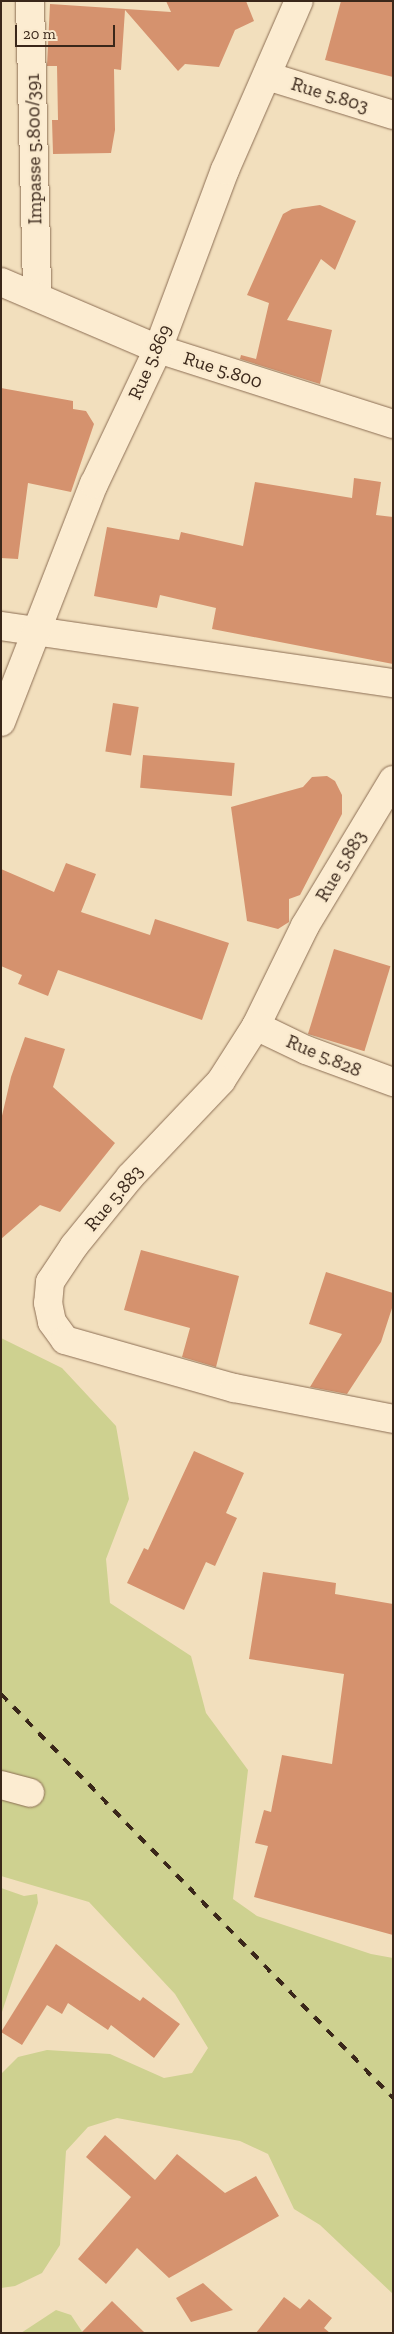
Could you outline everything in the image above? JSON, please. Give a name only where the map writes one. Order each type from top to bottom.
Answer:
[{"type":"street","name":"Impasse 5.800/391","points":[[30,1],[37,298]]},
{"type":"street","name":"Rue 5.869","points":[[1,722],[94,484],[158,349],[225,170],[299,1]]},
{"type":"street","name":"Rue 5.803","points":[[267,76],[393,115]]},
{"type":"street","name":"Rue 5.800","points":[[1,282],[158,349],[393,424]]},
{"type":"street","points":[[1,626],[393,683]]},
{"type":"street","name":"Rue 5.883","points":[[393,780],[305,926],[256,1026],[221,1082],[130,1177],[74,1246],[50,1282],[48,1303],[52,1322],[65,1340],[120,1358],[234,1388],[393,1419]]},
{"type":"street","name":"Rue 5.828","points":[[256,1026],[306,1050],[393,1082]]},
{"type":"street","points":[[1,1785],[30,1793]]},
{"type":"green space","points":[[1,1338],[62,1368],[116,1426],[129,1499],[106,1559],[110,1603],[191,1656],[206,1713],[248,1770],[233,1899],[257,1916],[371,1954],[393,1958],[393,2294],[320,2225],[294,2209],[268,2154],[240,2141],[117,2118],[88,2127],[66,2151],[60,2245],[42,2273],[15,2286],[1,2288],[1,2074],[18,2057],[47,2050],[110,2054],[164,2078],[192,2073],[208,2048],[175,1994],[89,1902],[1,1876]]},
{"type":"green space","points":[[1,1888],[24,1896],[37,1894],[38,1903],[1,2015]]},
{"type":"green space","points":[[56,2310],[71,2315],[83,2333],[21,2333]]},
{"type":"building","points":[[166,1],[246,1],[254,21],[235,30],[219,67],[185,64],[178,71],[125,10],[121,70],[114,69],[115,130],[111,153],[53,154],[52,120],[58,120],[57,66],[47,66],[50,4],[171,12]]},
{"type":"building","points":[[341,1],[393,1],[393,77],[325,60]]},
{"type":"building","points":[[320,205],[356,221],[335,270],[321,259],[287,320],[332,330],[320,384],[240,359],[241,355],[256,359],[269,303],[247,295],[283,214],[292,209]]},
{"type":"building","points":[[1,388],[73,401],[73,409],[86,411],[94,424],[71,492],[28,483],[18,559],[1,558]]},
{"type":"building","points":[[354,478],[381,482],[376,515],[393,517],[393,664],[212,629],[216,608],[160,595],[157,608],[94,596],[107,527],[179,540],[181,532],[243,546],[255,482],[352,498]]},
{"type":"building","points":[[113,703],[139,707],[131,755],[105,751]]},
{"type":"building","points":[[143,755],[235,763],[232,796],[140,788]]},
{"type":"building","points":[[327,776],[335,781],[342,795],[342,814],[300,895],[289,899],[289,922],[278,929],[247,921],[231,807],[303,787],[312,777]]},
{"type":"building","points":[[66,863],[96,874],[81,912],[150,935],[155,919],[229,943],[202,1020],[58,970],[48,996],[18,984],[22,975],[1,966],[1,869],[54,892]]},
{"type":"building","points":[[334,949],[390,966],[364,1051],[308,1034]]},
{"type":"building","points":[[25,1037],[65,1049],[53,1087],[115,1143],[60,1212],[40,1205],[1,1239],[1,1120],[11,1077]]},
{"type":"building","points":[[141,1250],[239,1276],[216,1367],[182,1357],[190,1328],[124,1310]]},
{"type":"building","points":[[326,1272],[393,1293],[393,1305],[381,1342],[347,1394],[310,1387],[342,1334],[309,1324]]},
{"type":"building","points":[[194,1451],[244,1473],[226,1513],[237,1518],[215,1566],[206,1562],[184,1610],[127,1583],[144,1548],[148,1550]]},
{"type":"building","points":[[263,1572],[336,1583],[335,1594],[393,1604],[393,1935],[254,1897],[268,1846],[255,1843],[264,1810],[271,1812],[282,1755],[332,1764],[344,1674],[249,1659]]},
{"type":"building","points":[[56,1944],[140,2001],[143,1997],[180,2024],[154,2058],[111,2025],[108,2030],[68,2003],[62,2014],[47,2005],[22,2045],[1,2032]]},
{"type":"building","points":[[105,2135],[155,2180],[177,2154],[225,2193],[256,2176],[279,2216],[169,2278],[137,2248],[106,2284],[78,2259],[131,2197],[86,2157]]},
{"type":"building","points":[[203,2283],[233,2310],[191,2322],[176,2298]]},
{"type":"building","points":[[284,2297],[300,2309],[309,2299],[332,2318],[324,2328],[330,2333],[256,2333]]},
{"type":"building","points":[[112,2301],[145,2333],[81,2333]]},
{"type":"railway","points":[[1,1694],[393,2098]]}]
